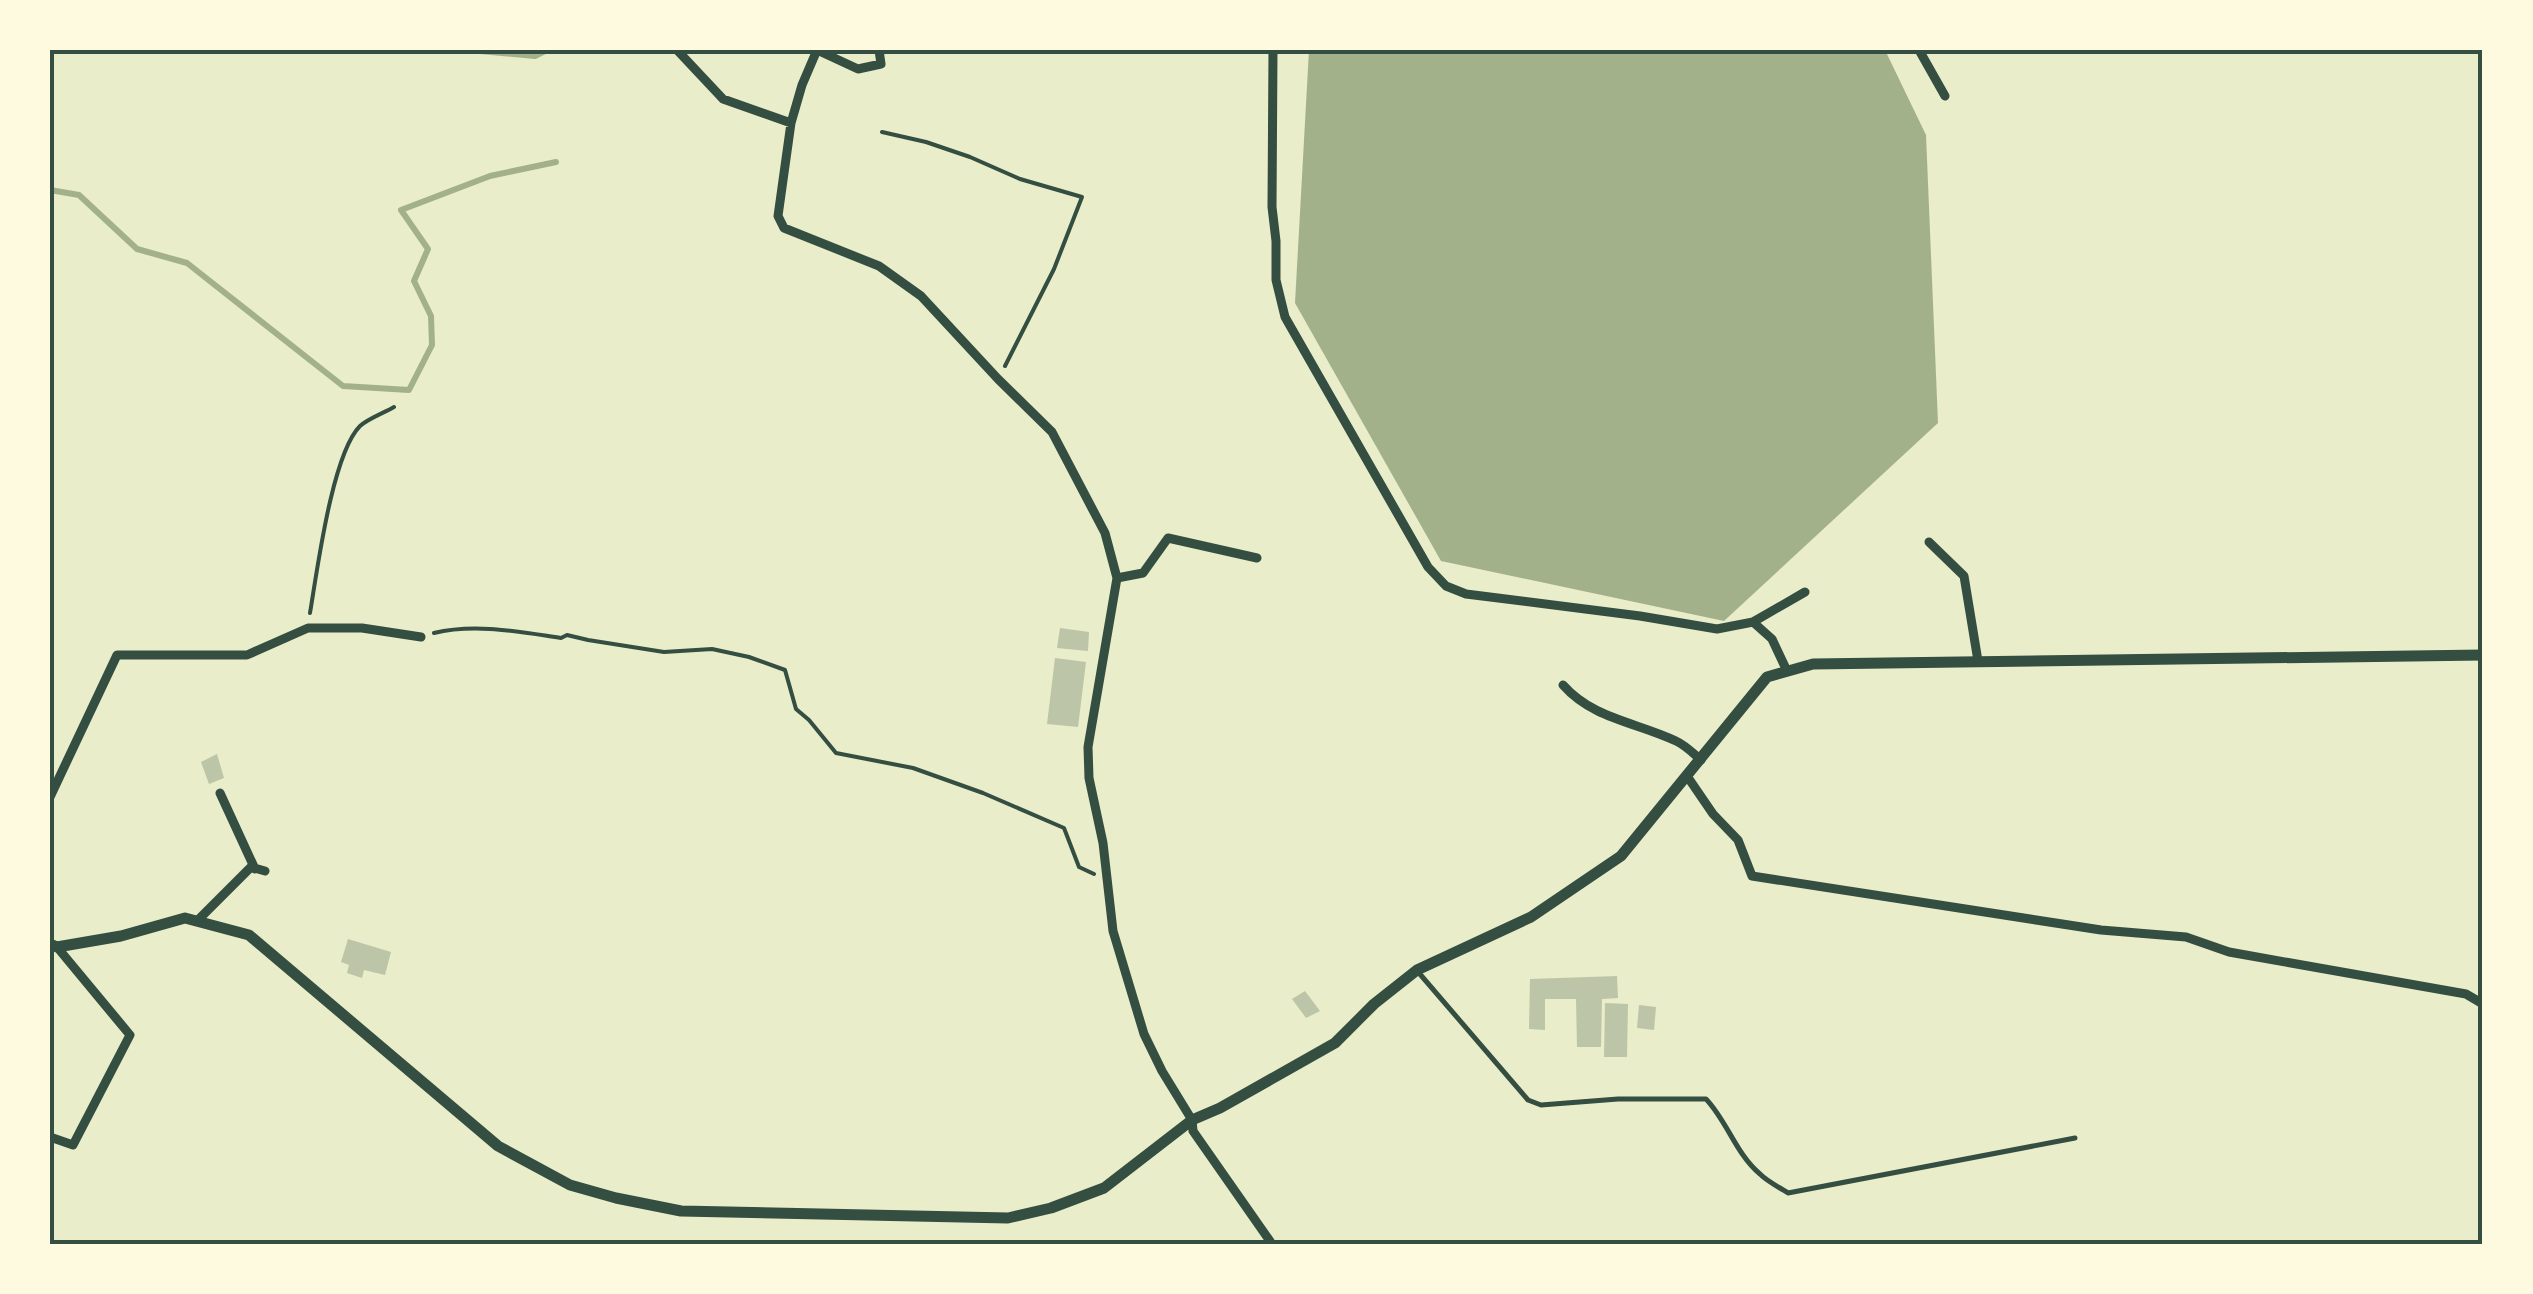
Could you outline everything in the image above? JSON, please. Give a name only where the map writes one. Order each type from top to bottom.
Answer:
[{"type":"street","points":[[677,50],[724,99],[791,123]]},
{"type":"street","points":[[879,50],[881,64],[858,69],[818,50],[802,84],[791,123],[778,216],[784,228],[879,266],[921,296],[1052,432],[1104,533],[1117,578],[1088,747],[1089,778],[1104,843],[1113,931],[1144,1034],[1162,1071],[1192,1120],[1193,1130],[1272,1244]]},
{"type":"street","points":[[1273,50],[1272,207],[1276,280],[1286,317],[1428,567],[1446,586],[1466,594],[1718,628],[1753,622],[1806,592]]},
{"type":"street","points":[[1919,50],[1944,96]]},
{"type":"street","points":[[1117,578],[1143,573],[1168,538],[1257,558]]},
{"type":"street","points":[[1929,542],[1964,576],[1978,662]]},
{"type":"street","points":[[1753,622],[1772,639],[1786,671]]},
{"type":"street","points":[[50,796],[117,655],[247,655],[308,628],[362,628],[420,636]]},
{"type":"street","points":[[53,946],[121,936],[185,918],[249,935],[498,1146],[570,1185],[681,1212],[1008,1218],[1051,1208],[1104,1188],[1192,1120],[1335,1043],[1374,1004],[1417,970],[1531,917],[1621,856],[1767,677],[1813,664],[2483,655]]},
{"type":"street","points":[[1563,685],[1592,709],[1678,742],[1700,760]]},
{"type":"street","points":[[1688,776],[1712,814],[1738,840],[1752,876],[2101,930],[2186,937],[2229,952],[2466,994],[2483,1004]]},
{"type":"street","points":[[198,922],[251,868],[260,870],[220,793]]},
{"type":"street","points":[[50,1137],[73,1145],[130,1035],[53,946]]},
{"type":"lane","points":[[1417,970],[1528,1100],[1541,1105],[1618,1099],[1706,1100],[1758,1174],[1788,1193],[2074,1138]]},
{"type":"path","points":[[882,132],[926,142],[1020,180],[1082,197],[1054,268],[998,379]]},
{"type":"path","points":[[308,628],[325,528],[347,446],[361,425],[394,408]]},
{"type":"path","points":[[420,636],[445,630],[500,629],[560,638],[567,634],[664,652],[712,649],[749,657],[784,670],[796,709],[836,752],[914,768],[1064,828],[1079,866],[1107,880]]},
{"type":"shaded area","points":[[1309,50],[1885,50],[1926,135],[1938,423],[1724,621],[1441,561],[1295,303]]},
{"type":"building","points":[[1060,628],[1089,632],[1088,651],[1057,648]]},
{"type":"building","points":[[1055,658],[1086,662],[1078,727],[1047,724]]},
{"type":"building","points":[[217,754],[224,778],[209,784],[201,762]]},
{"type":"building","points":[[348,939],[391,952],[385,975],[364,970],[362,978],[347,973],[349,965],[341,962]]},
{"type":"building","points":[[1617,976],[1618,998],[1602,999],[1601,1047],[1577,1047],[1576,999],[1545,999],[1545,1030],[1529,1029],[1530,979]]},
{"type":"building","points":[[1305,991],[1320,1011],[1306,1018],[1292,999]]},
{"type":"building","points":[[1605,1003],[1628,1004],[1627,1057],[1604,1057]]},
{"type":"building","points":[[1639,1005],[1656,1007],[1654,1030],[1637,1028]]},
{"type":"waterway","points":[[469,50],[535,56],[547,50]]},
{"type":"waterway","points":[[50,190],[79,195],[137,249],[187,263],[343,386],[409,390],[432,345],[431,316],[414,281],[428,249],[401,210],[490,176],[556,162]]}]
